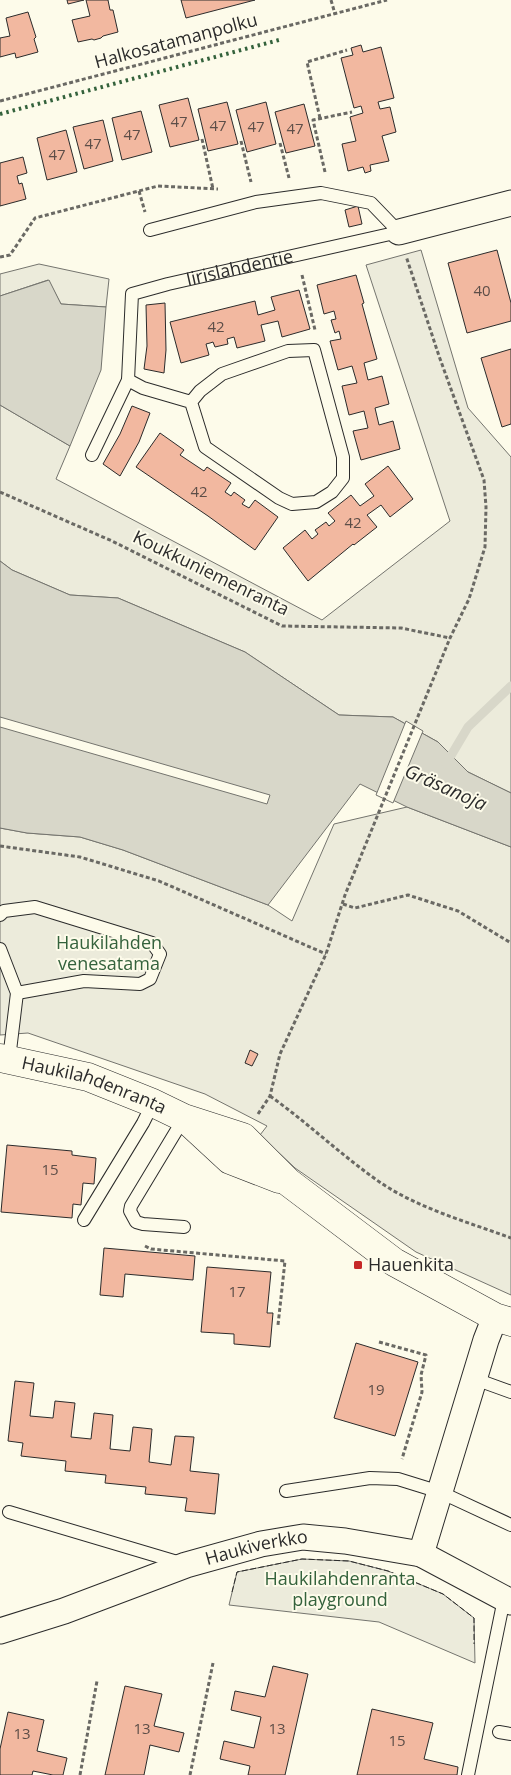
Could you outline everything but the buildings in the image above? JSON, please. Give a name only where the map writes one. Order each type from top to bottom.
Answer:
[{"type":"street","name":"Iirislahdentie","points":[[399,232],[511,204]]},
{"type":"street","name":"Haukilahdenranta","points":[[5,1058],[88,1078],[153,1103],[184,1118],[230,1160],[288,1182],[394,1262],[503,1319]]},
{"type":"street","points":[[421,1554],[486,1340],[503,1319]]},
{"type":"street","name":"Haukiverkko","points":[[0,1631],[64,1611],[186,1565],[261,1544],[303,1537],[345,1540],[421,1554],[508,1601]]},
{"type":"lane","points":[[150,230],[253,203],[322,193],[371,203],[399,232]]},
{"type":"lane","name":"Iirislahdentie","points":[[92,455],[128,380],[132,294],[168,284],[399,232]]},
{"type":"lane","points":[[314,350],[343,457],[342,478],[332,492],[316,502],[292,504],[279,498],[205,447],[191,402],[200,391],[222,374],[288,351],[314,350]]},
{"type":"lane","points":[[128,380],[143,388],[191,402]]},
{"type":"lane","points":[[0,914],[35,907],[152,944],[160,954],[150,979],[140,984],[84,981],[17,993]]},
{"type":"lane","points":[[0,950],[17,993],[5,1058]]},
{"type":"lane","points":[[84,1220],[143,1123],[153,1103]]},
{"type":"lane","points":[[184,1118],[131,1206],[130,1211],[136,1222],[142,1224],[184,1227]]},
{"type":"lane","points":[[475,1379],[511,1392]]},
{"type":"lane","points":[[286,1491],[370,1478],[398,1479],[440,1492],[511,1525]]},
{"type":"lane","points":[[9,1512],[186,1565]]},
{"type":"lane","points":[[468,1775],[508,1601]]},
{"type":"path","points":[[331,0],[335,14]]},
{"type":"path","name":"Halkosatamanpolku","points":[[0,100],[387,0]]},
{"type":"path","points":[[320,118],[307,62],[348,50]]},
{"type":"path","points":[[330,195],[313,120],[352,112]]},
{"type":"path","points":[[202,139],[213,189]]},
{"type":"path","points":[[241,141],[253,203]]},
{"type":"path","points":[[280,143],[294,198]]},
{"type":"path","points":[[0,258],[10,255],[36,218],[158,186],[241,191],[253,203]]},
{"type":"path","points":[[255,1119],[270,1096],[280,1054],[326,954],[345,895],[450,638],[469,599],[485,547],[486,508],[484,480],[439,356],[399,232]]},
{"type":"path","points":[[297,255],[314,321],[317,342],[314,350]]},
{"type":"path","name":"Koukkuniemenranta","points":[[0,492],[112,541],[282,626],[402,628],[450,638]]},
{"type":"path","points":[[0,846],[80,858],[159,881],[326,954]]},
{"type":"path","points":[[343,904],[355,908],[408,895],[458,911],[511,943]]},
{"type":"path","points":[[270,1096],[382,1183],[410,1199],[433,1209],[511,1238]]},
{"type":"path","points":[[142,1224],[141,1239],[151,1249],[285,1260],[278,1325]]},
{"type":"path","points":[[379,1342],[426,1355],[421,1375],[422,1392],[405,1445],[398,1479]]},
{"type":"path","points":[[190,1775],[213,1663]]},
{"type":"path","points":[[80,1775],[97,1682]]},
{"type":"green space","points":[[421,250],[468,408],[511,457],[511,793],[468,772],[438,742],[393,717],[339,715],[245,652],[118,598],[70,595],[12,570],[0,561],[0,405],[70,446],[56,479],[322,620],[450,521],[366,265]]},
{"type":"green space","points":[[39,264],[109,279],[106,307],[61,304],[48,280],[0,296],[0,274]]},
{"type":"green space","name":"Haukilahden venesatama","points":[[407,807],[511,847],[511,1295],[416,1252],[295,1168],[260,1135],[267,1126],[205,1094],[28,1033],[0,1035],[0,828],[27,833],[80,837],[123,850],[268,905],[292,921],[334,824]]},
{"type":"green space","name":"Haukilahdenranta playground","points":[[302,1559],[349,1561],[388,1571],[443,1594],[474,1618],[475,1663],[379,1622],[229,1605],[237,1572]]},
{"type":"water","points":[[49,280],[61,304],[106,307],[101,370],[70,446],[0,405],[0,296]]},
{"type":"water","name":"Gräsanoja","points":[[0,561],[12,570],[70,595],[118,598],[245,652],[339,715],[393,717],[438,742],[468,772],[511,793],[511,847],[407,807],[360,784],[268,905],[123,850],[80,837],[27,833],[0,828]]},
{"type":"pier","points":[[0,717],[270,795],[267,804],[0,727]]},
{"type":"pier","points":[[406,721],[423,731],[393,803],[376,795]]},
{"type":"waterway","name":"Gräsanoja","points":[[446,764],[468,727],[511,686]]},
{"type":"hedge","points":[[0,114],[279,40]]},
{"type":"fence","points":[[232,1592],[237,1572],[302,1559],[349,1561],[388,1571],[443,1594],[474,1618],[474,1644]]},
{"type":"place","name":"Hauenkita","points":[[358,1265]]}]
